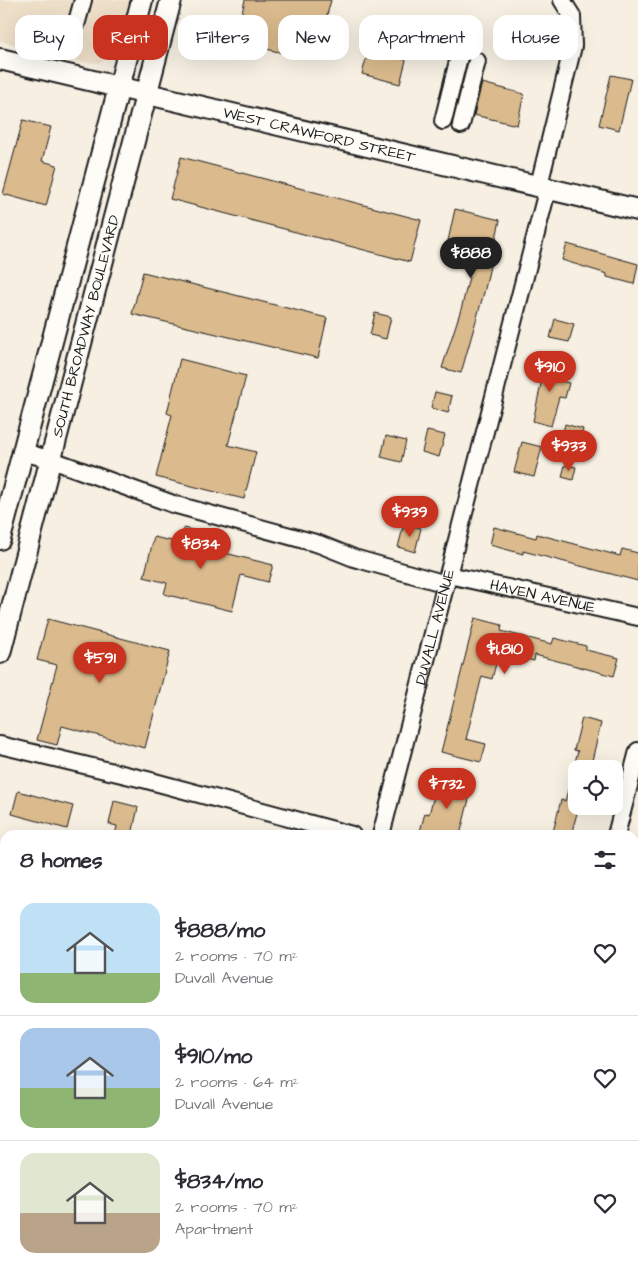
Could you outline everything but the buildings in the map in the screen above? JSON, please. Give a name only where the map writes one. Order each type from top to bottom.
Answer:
[{"type":"main road","name":"SOUTH BROADWAY BOULEVARD","points":[[0,539],[142,0]]},
{"type":"main road","name":"SOUTH BROADWAY BOULEVARD","points":[[0,653],[171,0]]},
{"type":"main road","name":"WEST CRAWFORD STREET","points":[[0,59],[544,186],[638,210]]},
{"type":"street","points":[[75,0],[73,24],[83,0]]},
{"type":"street","name":"DUVALL AVENUE","points":[[382,830],[447,579],[544,186],[573,46],[572,16],[562,0]]},
{"type":"street","points":[[451,123],[467,60]]},
{"type":"street","name":"HAVEN AVENUE","points":[[23,452],[52,460],[173,504],[319,544],[354,558],[447,579],[638,617]]},
{"type":"street","points":[[0,744],[333,830]]},
{"type":"street","points":[[617,830],[638,751]]},
{"type":"shaded area","points":[[0,0],[132,0],[128,15],[93,15],[93,60],[105,60],[99,63],[75,60],[83,60],[83,15],[15,15],[15,45],[0,41]]}]
